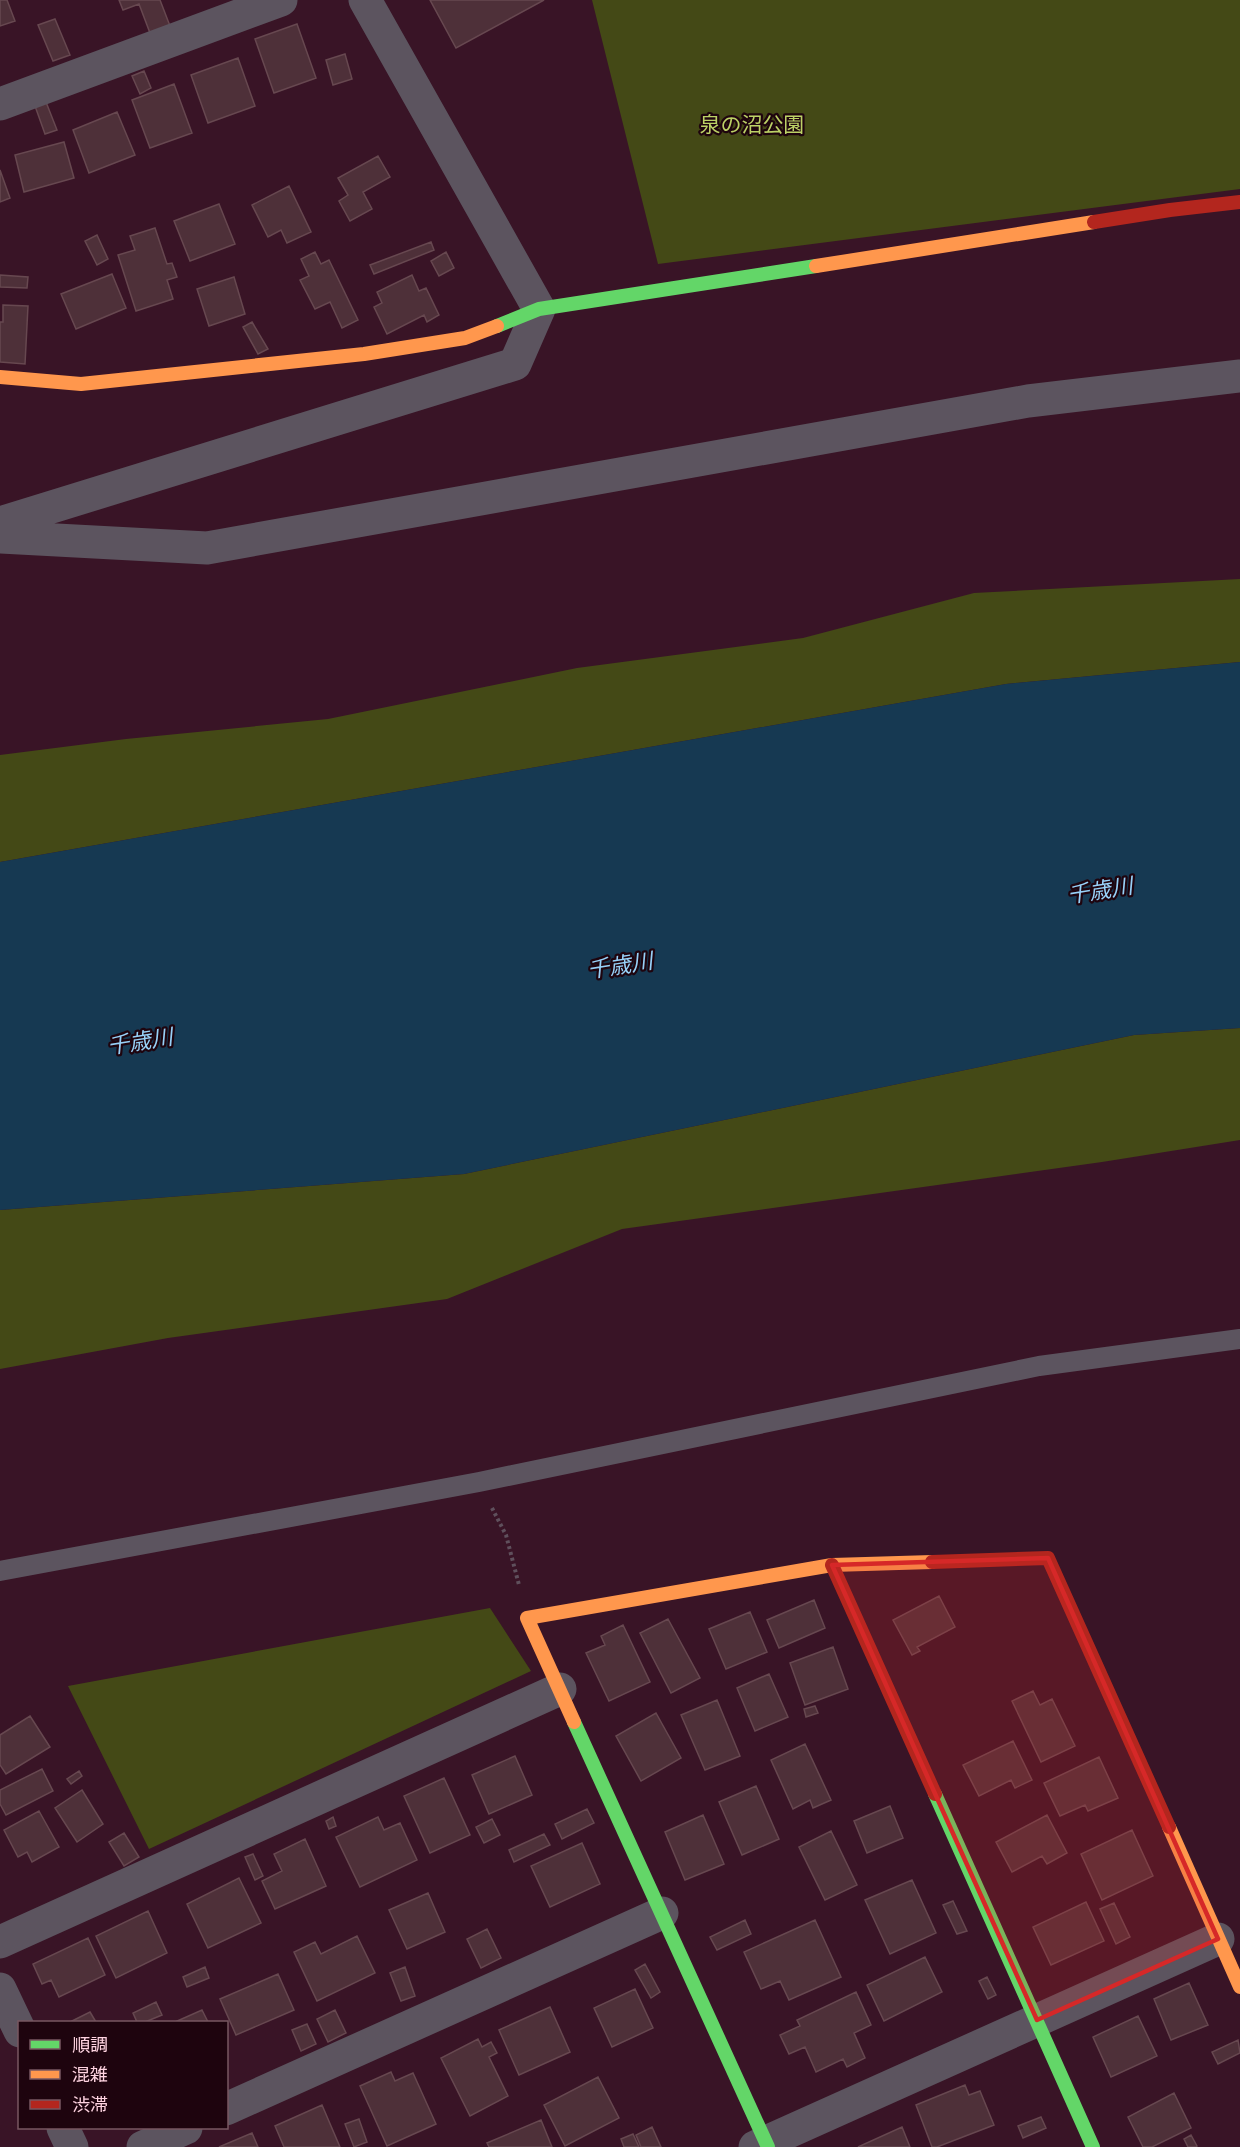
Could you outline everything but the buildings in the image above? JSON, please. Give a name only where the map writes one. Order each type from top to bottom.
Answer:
[{"type":"street","points":[[0,104],[280,0]]},
{"type":"street","points":[[365,0],[539,309]]},
{"type":"street","points":[[0,377],[81,384],[364,354],[465,338],[539,309],[1170,210],[1240,202]]},
{"type":"street","points":[[0,523],[515,364],[539,309]]},
{"type":"street","points":[[0,537],[207,548],[1028,401],[1240,376]]},
{"type":"street","points":[[1218,1939],[763,2145],[662,1913],[527,1618],[832,1565],[1048,1558],[1240,1987]]},
{"type":"street","points":[[832,1565],[1093,2147]]},
{"type":"street","points":[[0,1942],[560,1689]]},
{"type":"street","points":[[228,2108],[662,1913]]},
{"type":"street","points":[[0,1989],[18,2027]]},
{"type":"street","points":[[64,2129],[72,2147]]},
{"type":"street","points":[[143,2147],[182,2129]]},
{"type":"lane","points":[[0,1571],[479,1482],[1039,1366],[1240,1340]]},
{"type":"path","points":[[479,1482],[506,1535],[527,1618]]},
{"type":"highlighted area","points":[[1048,1558],[1218,1939],[1037,2020],[832,1565]]},
{"type":"green space","name":"泉の沼公園","points":[[592,0],[1240,0],[1240,189],[658,264]]},
{"type":"green space","points":[[1240,579],[1240,662],[1006,684],[0,862],[0,755],[126,739],[328,719],[577,668],[803,638],[974,593]]},
{"type":"green space","points":[[1240,1028],[1240,1140],[1102,1162],[622,1229],[447,1299],[168,1338],[0,1369],[0,1210],[464,1174],[1134,1035]]},
{"type":"green space","points":[[490,1608],[531,1671],[149,1849],[68,1686]]},
{"type":"water","name":"千歳川","points":[[1240,662],[1240,1028],[1134,1035],[464,1174],[0,1210],[0,862],[1006,684]]},
{"type":"traffic: fast","points":[[497,326],[539,309],[816,266]]},
{"type":"traffic: fast","points":[[574,1722],[768,2147]]},
{"type":"traffic: fast","points":[[935,1794],[1093,2147]]},
{"type":"traffic: slow","points":[[816,266],[1094,222]]},
{"type":"traffic: slow","points":[[0,377],[81,384],[364,354],[465,338],[497,326]]},
{"type":"traffic: slow","points":[[574,1722],[527,1618],[832,1565],[932,1562]]},
{"type":"traffic: slow","points":[[1169,1827],[1240,1987]]},
{"type":"traffic: jam","points":[[1094,222],[1240,202]]},
{"type":"traffic: jam","points":[[932,1562],[1048,1558],[1169,1827]]},
{"type":"traffic: jam","points":[[832,1565],[935,1794]]}]
